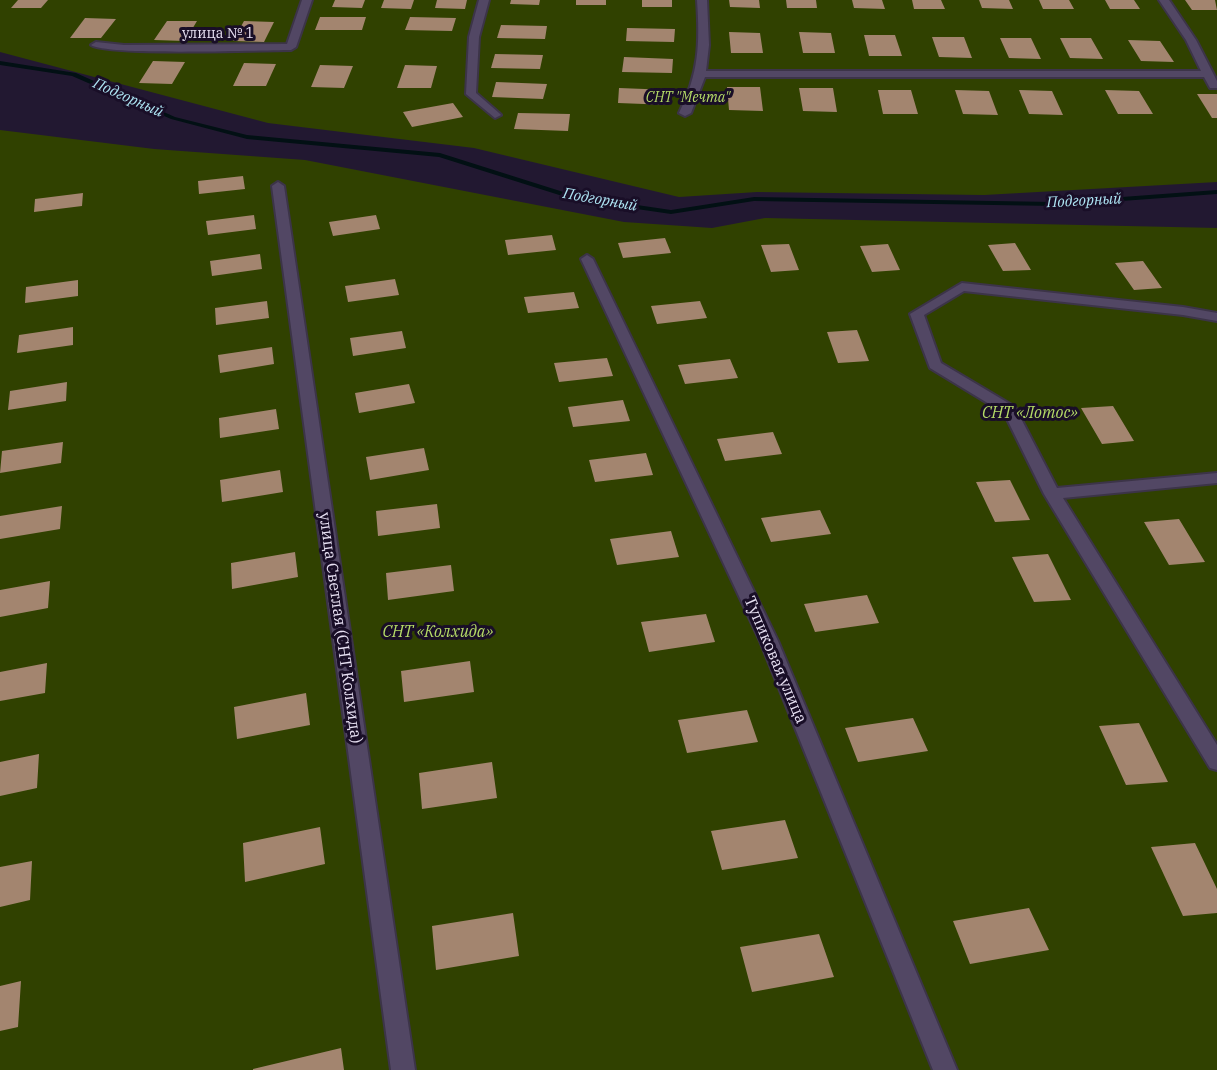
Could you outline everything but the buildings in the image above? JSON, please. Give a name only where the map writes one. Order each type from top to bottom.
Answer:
[{"type":"street","name":"улица № 1","points":[[96,45],[124,48],[291,47],[307,0]]},
{"type":"street","points":[[484,0],[474,37],[471,94],[495,115]]},
{"type":"street","points":[[685,113],[702,74],[705,50],[702,0]]},
{"type":"street","points":[[1164,0],[1191,40],[1214,86]]},
{"type":"street","points":[[702,74],[1208,74]]},
{"type":"street","name":"улица Светлая (СНТ Колхида)","points":[[278,186],[403,1070]]},
{"type":"street","name":"Тупиковая улица","points":[[587,259],[769,641],[945,1070]]},
{"type":"street","points":[[1217,317],[1183,311],[962,287],[917,314],[935,365],[1010,410],[1052,494],[1217,762]]},
{"type":"street","points":[[1052,494],[1217,478]]},
{"type":"green space","name":"СНТ \"Мечта\"","points":[[0,0],[1217,0],[1217,182],[984,195],[757,192],[679,197],[474,148],[268,123],[0,52]]},
{"type":"green space","name":"СНТ «Колхида»","points":[[0,130],[154,149],[305,160],[624,222],[712,228],[765,218],[1217,228],[1217,1070],[0,1070]]},
{"type":"waterway","name":"Подгорный","points":[[0,63],[74,74],[173,118],[247,137],[440,155],[575,198],[671,212],[754,199],[1054,204],[1217,192]]},
{"type":"park label","name":"СНТ «Лотос»","points":[[1030,413]]}]
